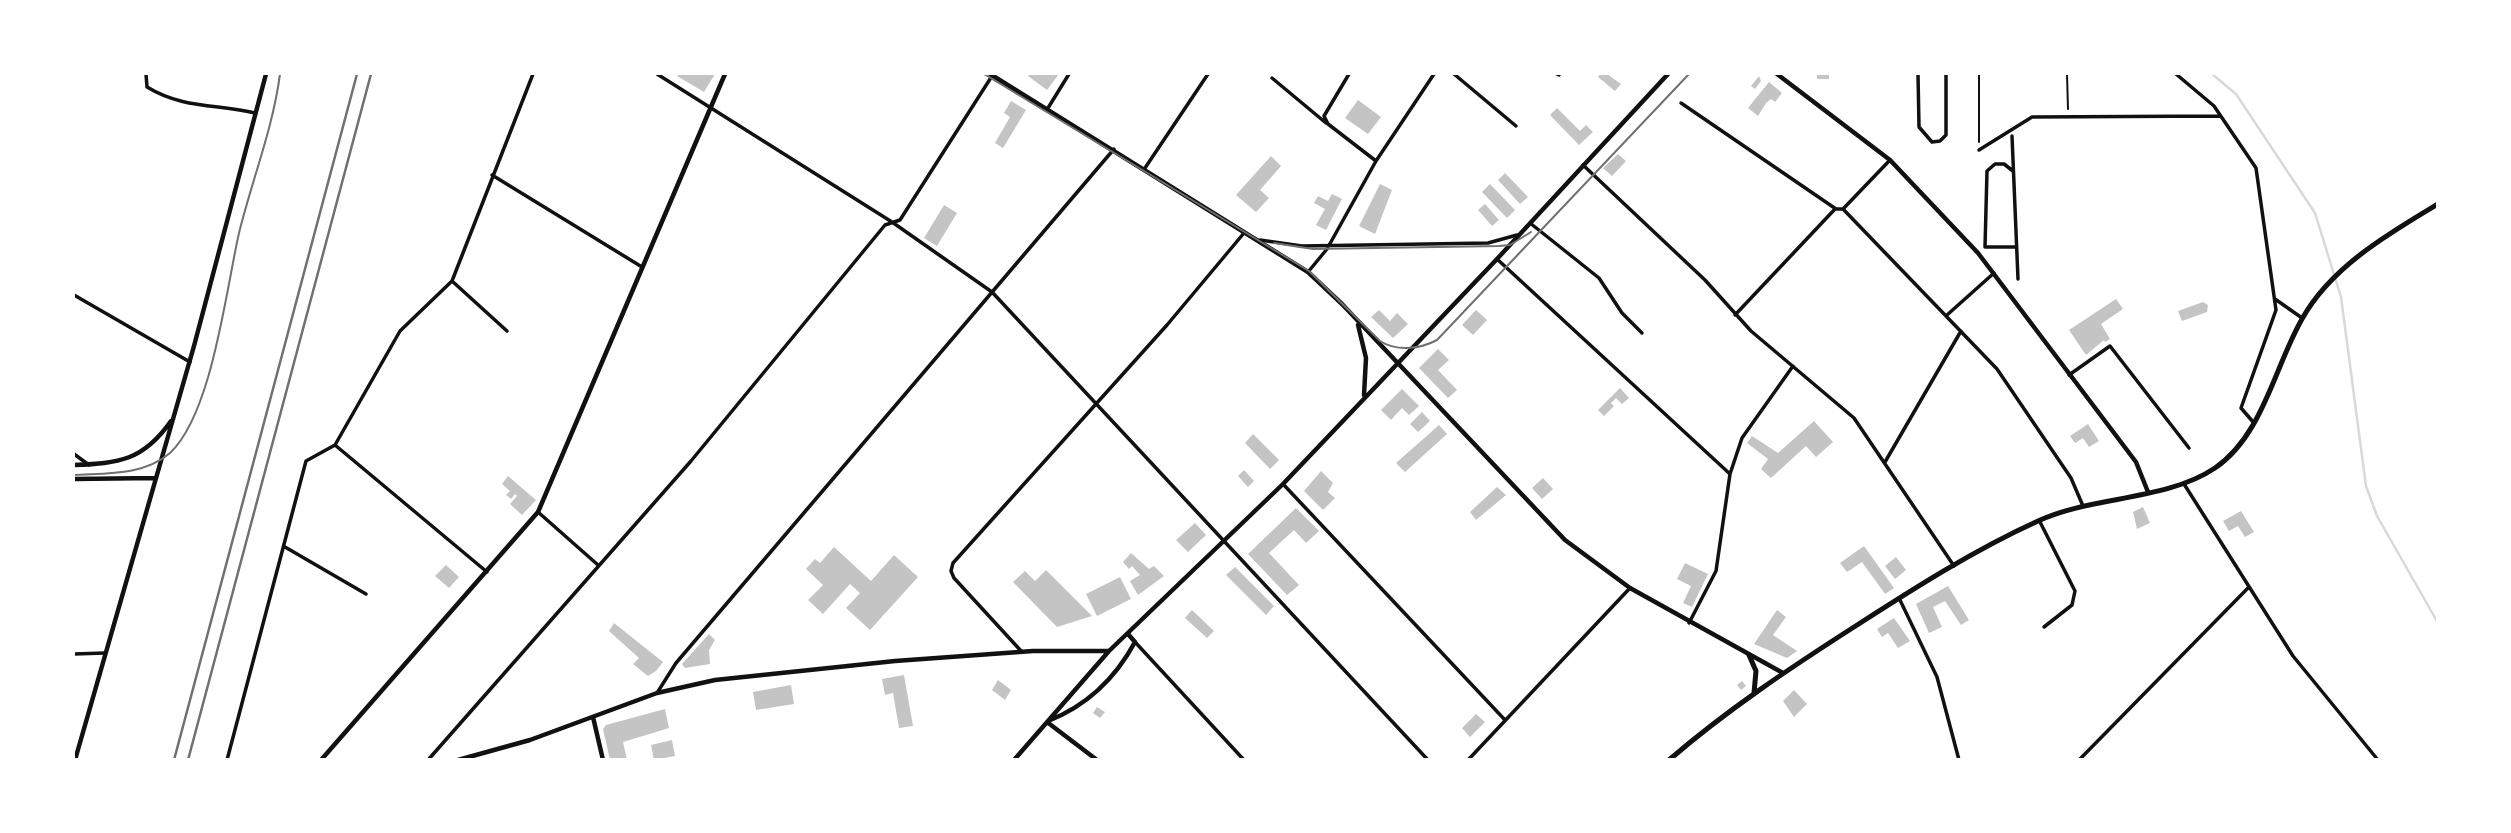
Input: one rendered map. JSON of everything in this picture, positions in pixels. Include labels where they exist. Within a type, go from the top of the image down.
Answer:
[{"type":"main road","points":[[1669,760],[1783,673],[1899,598],[2039,520],[2083,506],[2183,482],[2212,470],[2232,455],[2254,423],[2302,318],[2324,290],[2347,265],[2438,204]]},
{"type":"main road","points":[[1749,655],[1756,671],[1754,693]]},
{"type":"street","points":[[146,74],[147,87],[155,92],[210,108],[237,108],[257,113]]},
{"type":"street","points":[[75,760],[75,751],[190,362],[266,74]]},
{"type":"street","points":[[227,760],[306,461],[335,445],[400,331],[452,281],[533,74]]},
{"type":"street","points":[[657,74],[892,222],[992,292],[1428,760]]},
{"type":"street","points":[[321,760],[538,512],[725,74]]},
{"type":"street","points":[[428,760],[691,461],[886,225],[900,220],[991,74],[1308,272],[1357,320],[1565,540],[1630,589],[1783,673]]},
{"type":"street","points":[[1048,108],[1069,74]]},
{"type":"street","points":[[1145,168],[1208,74]]},
{"type":"street","points":[[1328,124],[1324,116],[1326,108],[1349,74]]},
{"type":"street","points":[[1308,272],[1328,245],[1376,160],[1434,74]]},
{"type":"street","points":[[1454,74],[1516,126]]},
{"type":"street","points":[[1014,760],[1109,651],[1283,484],[1364,397],[1398,365],[1668,74]]},
{"type":"street","points":[[1777,74],[1889,160],[1978,253],[2136,462],[2148,492]]},
{"type":"street","points":[[1918,74],[1919,127],[1932,142],[1940,141],[1948,127],[1946,74]]},
{"type":"street","points":[[2176,74],[2220,116],[2256,168],[2276,310],[2266,345],[2241,408],[2254,423]]},
{"type":"street","points":[[1272,78],[1376,160]]},
{"type":"street","points":[[1681,103],[1836,209],[1843,209],[1947,315],[2009,385],[2071,478],[2083,506]]},
{"type":"street","points":[[1979,150],[2032,117],[2220,116]]},
{"type":"street","points":[[2012,136],[2018,279]]},
{"type":"street","points":[[657,693],[676,663],[1114,149]]},
{"type":"street","points":[[1843,209],[1889,160]]},
{"type":"street","points":[[1985,247],[1987,171],[1995,164],[2004,164],[2013,171]]},
{"type":"street","points":[[1583,165],[1705,280],[1735,315],[1854,418],[1954,566]]},
{"type":"street","points":[[492,175],[642,267]]},
{"type":"street","points":[[1735,315],[1836,209]]},
{"type":"street","points":[[1530,223],[1599,278],[1622,313],[1642,333]]},
{"type":"street","points":[[1023,653],[954,578],[951,571],[953,563],[1167,325],[1245,231]]},
{"type":"street","points":[[1259,240],[1302,246],[1493,243],[1522,232]]},
{"type":"street","points":[[1978,253],[1985,247],[2016,247]]},
{"type":"street","points":[[1497,259],[1730,474]]},
{"type":"street","points":[[1947,315],[1994,273]]},
{"type":"street","points":[[452,281],[507,331]]},
{"type":"street","points":[[74,296],[190,362]]},
{"type":"street","points":[[2275,299],[2302,318]]},
{"type":"street","points":[[1357,320],[1366,358],[1364,397]]},
{"type":"street","points":[[1885,462],[1961,331]]},
{"type":"street","points":[[2069,375],[2110,346],[2189,448]]},
{"type":"street","points":[[1689,623],[1716,572],[1730,474],[1750,423],[1793,366]]},
{"type":"street","points":[[74,465],[114,463],[137,455],[156,440],[173,417]]},
{"type":"street","points":[[335,445],[488,572]]},
{"type":"street","points":[[74,454],[89,465]]},
{"type":"street","points":[[74,479],[155,478]]},
{"type":"street","points":[[2183,482],[2293,656],[2378,760]]},
{"type":"street","points":[[1283,484],[1504,720]]},
{"type":"street","points":[[538,512],[598,565]]},
{"type":"street","points":[[2039,520],[2075,591],[2071,605],[2044,627]]},
{"type":"street","points":[[285,547],[366,594]]},
{"type":"street","points":[[2079,760],[2248,588]]},
{"type":"street","points":[[1468,760],[1630,589]]},
{"type":"street","points":[[1899,598],[1937,677],[1959,760]]},
{"type":"street","points":[[1128,634],[1244,760]]},
{"type":"street","points":[[1047,722],[1072,712],[1088,700],[1114,674],[1135,642]]},
{"type":"street","points":[[458,760],[530,740],[657,693],[715,680],[1023,653],[1109,651]]},
{"type":"street","points":[[74,654],[105,653]]},
{"type":"street","points":[[593,717],[603,760]]},
{"type":"street","points":[[1047,722],[1097,760]]},
{"type":"path","points":[[1979,74],[1979,150]]},
{"type":"path","points":[[2067,74],[2068,117]]},
{"type":"building","points":[[715,74],[704,92],[677,76]]},
{"type":"building","points":[[1059,74],[1047,90],[1028,76]]},
{"type":"building","points":[[1600,74],[1607,74],[1621,84],[1615,91],[1598,77]]},
{"type":"building","points":[[1817,74],[1829,74],[1829,79],[1817,79]]},
{"type":"building","points":[[1759,76],[1761,81],[1755,89],[1751,86]]},
{"type":"building","points":[[1769,82],[1782,93],[1775,102],[1771,99],[1766,103],[1758,116],[1748,108]]},
{"type":"building","points":[[1358,100],[1381,117],[1368,134],[1345,118]]},
{"type":"building","points":[[1011,101],[1026,110],[1003,148],[995,143],[1010,117],[1004,113]]},
{"type":"building","points":[[1557,108],[1580,131],[1586,125],[1593,132],[1579,145],[1550,115]]},
{"type":"building","points":[[1618,154],[1626,161],[1612,176],[1603,168]]},
{"type":"building","points":[[1271,156],[1281,166],[1260,190],[1269,198],[1256,212],[1236,195]]},
{"type":"building","points":[[1505,173],[1528,197],[1520,204],[1498,180]]},
{"type":"building","points":[[1380,184],[1392,190],[1375,234],[1359,226]]},
{"type":"building","points":[[1490,184],[1515,210],[1507,218],[1482,192]]},
{"type":"building","points":[[1332,194],[1342,199],[1326,230],[1316,225],[1325,209],[1314,203],[1318,196],[1328,201]]},
{"type":"building","points":[[1485,204],[1499,220],[1492,226],[1478,210]]},
{"type":"building","points":[[944,205],[957,213],[937,246],[924,238]]},
{"type":"building","points":[[2116,299],[2123,309],[2101,324],[2110,339],[2105,342],[2104,340],[2086,355],[2069,330]]},
{"type":"building","points":[[2203,302],[2208,305],[2207,312],[2182,321],[2178,311]]},
{"type":"building","points":[[1379,310],[1390,321],[1397,313],[1408,324],[1393,338],[1371,317]]},
{"type":"building","points":[[1476,310],[1487,320],[1473,335],[1462,325]]},
{"type":"building","points":[[1438,349],[1449,360],[1438,370],[1457,390],[1448,398],[1419,368]]},
{"type":"building","points":[[1620,388],[1629,398],[1622,404],[1616,398],[1611,403],[1614,406],[1604,416],[1598,410]]},
{"type":"building","points":[[1402,389],[1419,406],[1409,415],[1402,408],[1391,420],[1381,410]]},
{"type":"building","points":[[1422,412],[1430,421],[1418,432],[1410,424]]},
{"type":"building","points":[[1814,421],[1833,442],[1816,457],[1806,446],[1771,478],[1761,469],[1768,459],[1747,443],[1752,436],[1778,453]]},
{"type":"building","points":[[2088,424],[2099,441],[2089,447],[2083,438],[2075,443],[2070,436]]},
{"type":"building","points":[[1439,425],[1447,434],[1405,472],[1396,463]]},
{"type":"building","points":[[1253,434],[1279,460],[1270,469],[1245,443]]},
{"type":"building","points":[[1244,470],[1254,481],[1248,487],[1238,476]]},
{"type":"building","points":[[1321,471],[1333,483],[1328,492],[1335,498],[1323,510],[1304,491]]},
{"type":"building","points":[[508,476],[536,500],[522,515],[510,504],[517,496],[515,494],[511,499],[506,495],[510,491],[502,484]]},
{"type":"building","points":[[1543,478],[1553,489],[1542,499],[1532,488]]},
{"type":"building","points":[[1497,487],[1506,495],[1476,520],[1470,512]]},
{"type":"building","points":[[2143,507],[2150,523],[2137,529],[2133,512]]},
{"type":"building","points":[[1296,508],[1319,531],[1306,543],[1294,530],[1269,553],[1299,585],[1287,595],[1248,554]]},
{"type":"building","points":[[2241,511],[2254,532],[2245,537],[2238,526],[2229,531],[2223,521]]},
{"type":"building","points":[[1195,523],[1206,535],[1188,552],[1176,540]]},
{"type":"building","points":[[1864,546],[1894,588],[1885,594],[1862,562],[1847,572],[1840,563]]},
{"type":"building","points":[[834,547],[871,581],[894,555],[918,577],[870,630],[846,608],[860,593],[850,584],[823,614],[808,600],[823,585],[806,569],[815,559],[820,563]]},
{"type":"building","points":[[1131,553],[1149,569],[1154,566],[1164,576],[1138,595],[1130,581],[1140,575],[1132,566],[1129,569],[1123,562]]},
{"type":"building","points":[[1896,557],[1906,570],[1895,579],[1885,566]]},
{"type":"building","points":[[1685,563],[1708,574],[1692,607],[1683,603],[1691,586],[1677,579]]},
{"type":"building","points":[[446,565],[459,577],[449,588],[435,576]]},
{"type":"building","points":[[1235,567],[1274,606],[1266,615],[1226,575]]},
{"type":"building","points":[[1046,570],[1092,616],[1057,627],[1013,582],[1025,571],[1035,581]]},
{"type":"building","points":[[1120,577],[1131,599],[1097,616],[1086,594]]},
{"type":"building","points":[[1948,586],[1969,620],[1961,625],[1945,601],[1933,607],[1942,627],[1929,633],[1916,604]]},
{"type":"building","points":[[1192,610],[1214,631],[1207,638],[1185,618]]},
{"type":"building","points":[[1777,610],[1786,617],[1773,635],[1797,651],[1787,658],[1754,644]]},
{"type":"building","points":[[1894,618],[1910,641],[1898,648],[1888,633],[1882,637],[1877,629]]},
{"type":"building","points":[[614,623],[663,662],[656,671],[648,676],[633,664],[639,658],[609,631]]},
{"type":"building","points":[[709,634],[715,640],[709,650],[710,664],[685,668],[682,664]]},
{"type":"building","points":[[904,675],[913,726],[899,728],[893,693],[885,695],[882,679]]},
{"type":"building","points":[[998,680],[1011,690],[1005,700],[992,690]]},
{"type":"building","points":[[1742,681],[1746,686],[1741,690],[1737,685]]},
{"type":"building","points":[[791,685],[794,704],[756,710],[753,692]]},
{"type":"building","points":[[1794,690],[1807,704],[1794,717],[1783,701]]},
{"type":"building","points":[[1097,707],[1105,712],[1100,718],[1093,713]]},
{"type":"building","points":[[665,709],[669,728],[623,742],[627,760],[610,760],[603,729],[606,725]]},
{"type":"building","points":[[1476,714],[1485,722],[1470,737],[1462,728]]},
{"type":"building","points":[[672,740],[675,756],[654,760],[651,745]]},
{"type":"waterway","points":[[2212,74],[2236,94],[2315,213],[2341,297],[2366,486],[2377,516],[2438,623]]},
{"type":"tram line","points":[[74,475],[124,472],[148,466],[170,453],[184,435],[197,410],[215,350],[239,233],[267,134],[280,74]]},
{"type":"tram line","points":[[984,74],[1309,271],[1380,341],[1394,347],[1408,348],[1437,340],[1689,74]]},
{"type":"tram line","points":[[1274,243],[1313,249],[1499,246],[1510,245],[1531,232]]},
{"type":"railway","points":[[174,760],[357,74]]},
{"type":"railway","points":[[188,760],[371,74]]}]
